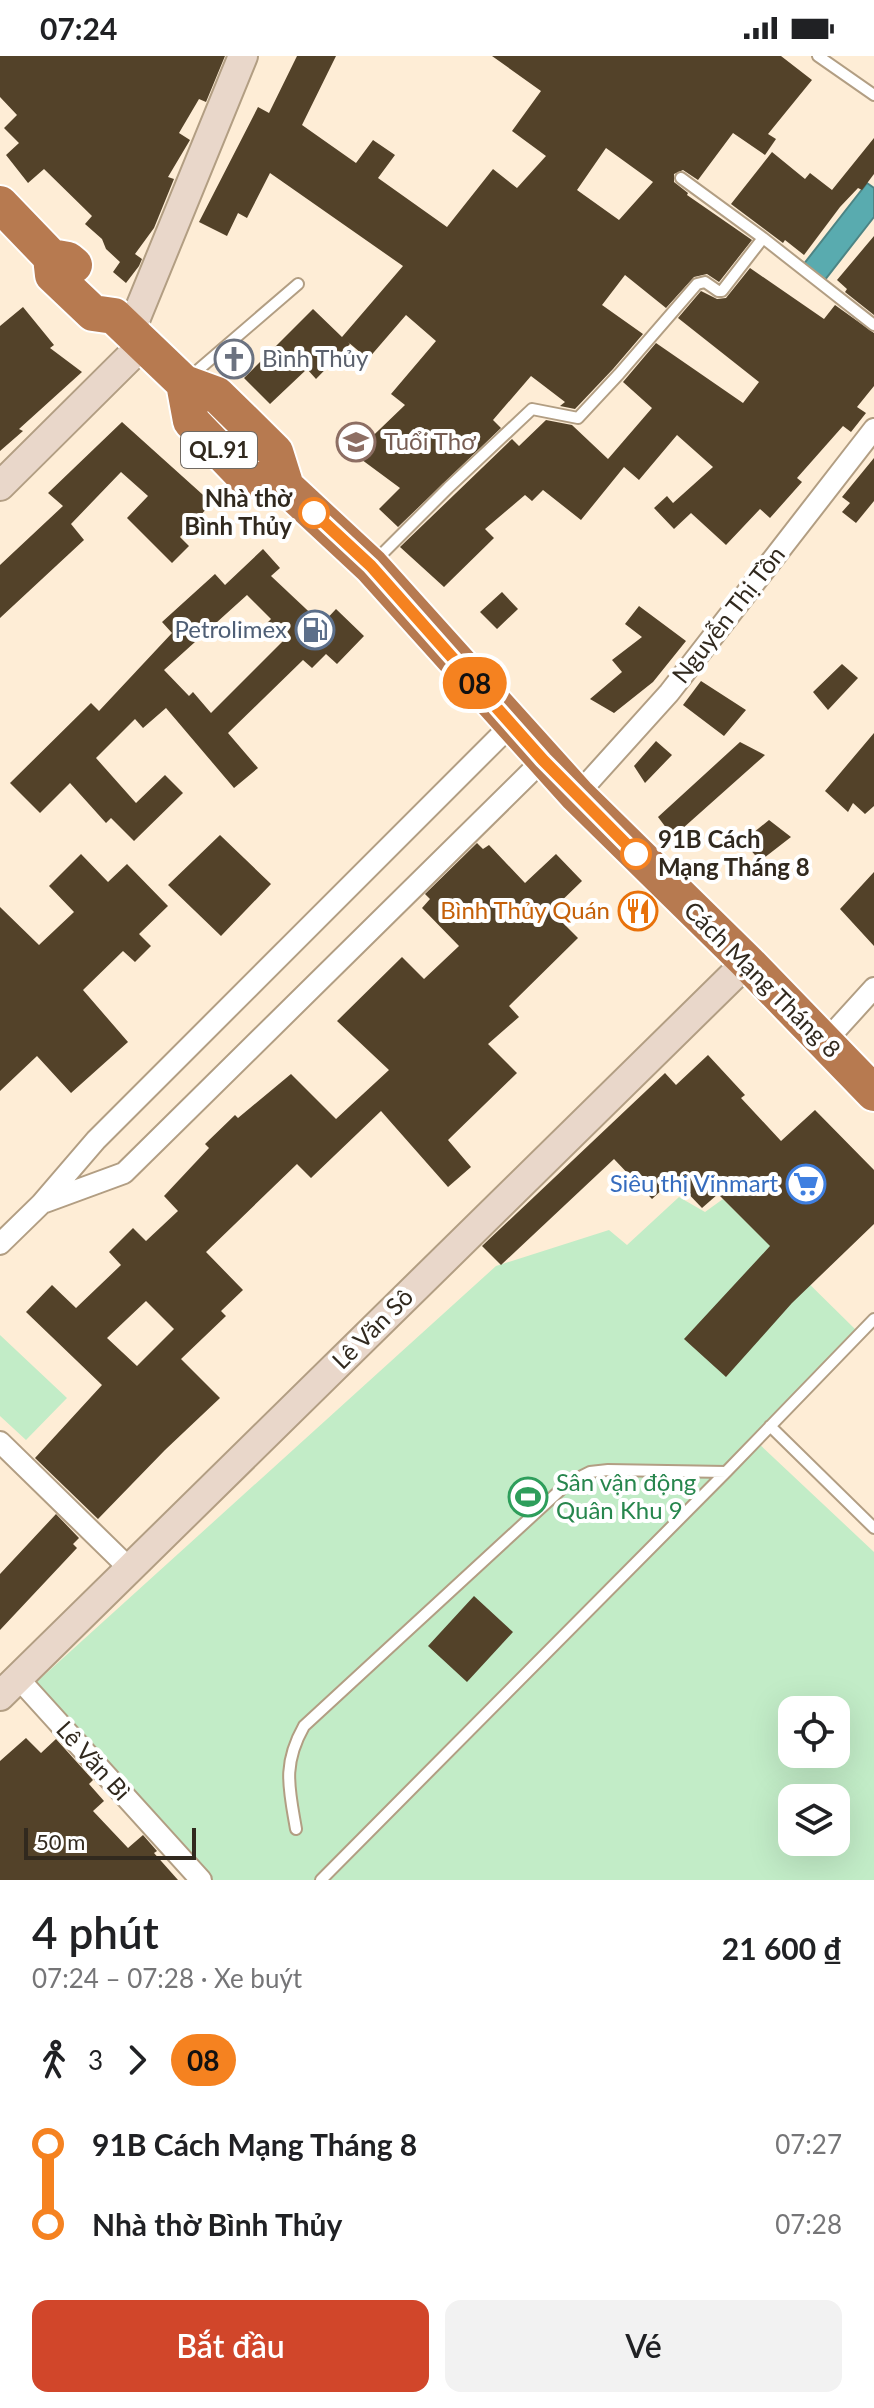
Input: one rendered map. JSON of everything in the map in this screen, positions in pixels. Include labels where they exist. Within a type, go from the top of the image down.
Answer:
[{"type":"highway","points":[[0,204],[51,257],[53,275],[93,313],[130,330],[184,383]]},
{"type":"highway","name":"Cách Mạng Tháng 8","points":[[184,383],[191,421],[245,477],[286,487],[371,566],[543,760],[874,1093]]},
{"type":"street","points":[[0,486],[130,330],[243,56]]},
{"type":"street","name":"Nguyễn Thị Tồn","points":[[577,795],[669,693],[874,429]]},
{"type":"street","points":[[0,1244],[41,1204],[96,1140],[512,724]]},
{"type":"street","points":[[41,1204],[124,1173],[543,760]]},
{"type":"street","name":"Lê Văn Sô","points":[[9,1687],[747,962]]},
{"type":"street","points":[[824,1043],[874,988]]},
{"type":"street","points":[[0,1442],[130,1569]]},
{"type":"street","name":"Lê Văn Bì","points":[[9,1687],[201,1880]]},
{"type":"lane","points":[[818,56],[874,95]]},
{"type":"lane","points":[[681,178],[874,325]]},
{"type":"lane","points":[[371,566],[532,409],[578,418],[697,284],[705,282],[722,291],[763,238]]},
{"type":"lane","points":[[184,383],[298,284]]},
{"type":"lane","points":[[321,1880],[874,1319]]},
{"type":"lane","points":[[770,1426],[874,1528]]},
{"type":"lane","points":[[296,1829],[288,1777],[294,1745],[304,1726],[568,1483],[590,1472],[608,1470],[726,1472]]},
{"type":"green space","name":"Sân vận động Quân Khu 9","points":[[679,1197],[705,1212],[723,1199],[857,1331],[756,1441],[874,1552],[874,1880],[205,1880],[30,1688],[496,1266],[609,1230],[627,1245]]},
{"type":"green space","points":[[0,1335],[67,1398],[26,1440],[0,1416]]},
{"type":"water","points":[[867,183],[874,188],[874,217],[824,281],[803,265]]},
{"type":"building","points":[[0,56],[225,56],[206,102],[199,99],[179,133],[190,140],[168,177],[174,179],[154,228],[135,254],[142,259],[139,266],[126,283],[113,272],[120,262],[85,224],[92,216],[44,169],[28,183],[6,155],[19,143],[4,128],[17,115],[0,97]]},
{"type":"building","points":[[297,56],[336,56],[302,125],[356,163],[373,140],[395,155],[378,178],[447,227],[493,169],[517,188],[546,156],[512,131],[541,91],[492,56],[781,56],[812,80],[768,134],[776,139],[765,155],[733,133],[698,180],[683,170],[674,174],[674,182],[687,195],[752,240],[719,282],[707,274],[694,277],[666,308],[625,275],[602,305],[643,334],[613,369],[575,409],[560,406],[565,402],[531,376],[493,420],[501,428],[398,527],[379,509],[400,488],[354,454],[405,405],[391,394],[436,341],[406,315],[368,359],[348,342],[350,344],[316,379],[307,369],[270,404],[244,378],[313,309],[342,337],[403,266],[270,173],[247,218],[238,213],[227,236],[199,222],[258,107],[269,113]],"holes":[[[606,148],[653,182],[619,220],[577,190]]]},
{"type":"building","points":[[874,138],[874,174],[862,190],[858,188],[840,207],[804,255],[731,204],[772,152],[805,179],[810,173],[832,190]]},
{"type":"building","points":[[874,236],[874,315],[845,292],[847,289],[837,280]]},
{"type":"building","points":[[750,268],[824,319],[835,305],[874,333],[874,386],[857,407],[866,413],[851,432],[843,426],[797,478],[802,482],[770,518],[760,509],[726,545],[691,513],[674,529],[654,508],[667,496],[673,503],[713,467],[677,435],[639,480],[624,467],[581,520],[543,490],[532,501],[525,495],[485,529],[494,538],[444,587],[400,547],[512,439],[519,446],[546,420],[572,425],[608,459],[652,408],[623,382],[656,343],[743,403],[759,382],[678,318],[701,291],[717,299],[726,298]]},
{"type":"building","points":[[23,307],[54,345],[50,348],[82,372],[19,429],[23,431],[0,451],[0,326]]},
{"type":"building","points":[[122,422],[212,503],[180,537],[189,546],[172,563],[127,518],[148,496],[121,472],[71,524],[84,540],[0,618],[0,565],[63,506],[48,493]]},
{"type":"building","points":[[874,458],[874,501],[856,523],[842,512],[850,503],[842,497]]},
{"type":"building","points":[[263,549],[280,568],[271,576],[322,624],[336,609],[364,636],[337,664],[326,654],[312,668],[303,660],[228,733],[258,768],[234,788],[166,708],[143,728],[135,719],[96,758],[136,803],[165,775],[183,793],[134,841],[111,818],[106,823],[70,783],[40,813],[10,783],[91,703],[99,711],[172,633],[162,622],[215,574],[225,585]],"holes":[[[247,595],[271,619],[266,624],[283,641],[211,713],[193,692],[189,696],[164,670]]]},
{"type":"building","points":[[502,592],[518,609],[497,629],[480,612]]},
{"type":"building","points":[[639,606],[686,641],[653,682],[614,713],[590,699],[622,672],[612,660],[642,637],[625,624]]},
{"type":"building","points":[[842,664],[858,678],[828,710],[813,692]]},
{"type":"building","points":[[701,681],[746,710],[724,736],[683,705]]},
{"type":"building","points":[[874,733],[874,806],[865,814],[853,803],[848,812],[825,791]]},
{"type":"building","points":[[656,741],[672,755],[645,783],[634,766]]},
{"type":"building","points":[[740,742],[765,755],[673,837],[658,817]]},
{"type":"building","points":[[769,820],[791,837],[760,861],[743,841]]},
{"type":"building","points":[[220,835],[271,884],[221,936],[168,885]]},
{"type":"building","points":[[477,843],[483,849],[489,845],[525,883],[556,854],[582,881],[551,911],[578,938],[509,1006],[519,1017],[488,1044],[517,1073],[448,1140],[471,1167],[448,1187],[381,1111],[311,1178],[297,1164],[206,1252],[243,1290],[221,1311],[226,1316],[181,1359],[220,1398],[98,1519],[35,1458],[102,1385],[26,1312],[52,1285],[76,1308],[121,1265],[109,1252],[133,1228],[146,1241],[178,1211],[164,1196],[209,1148],[205,1144],[235,1115],[238,1118],[291,1074],[336,1119],[389,1070],[337,1021],[402,957],[424,979],[459,946],[422,908],[430,899],[425,894]],"holes":[[[146,1301],[174,1329],[137,1366],[107,1338]]]},
{"type":"building","points":[[81,854],[108,882],[127,864],[168,906],[139,934],[151,946],[135,962],[123,951],[83,990],[128,1042],[71,1093],[37,1056],[0,1091],[0,907],[39,945],[74,912],[49,886]]},
{"type":"building","points":[[874,872],[874,946],[840,909]]},
{"type":"building","points":[[708,1055],[745,1095],[741,1098],[781,1141],[815,1110],[874,1170],[874,1224],[792,1303],[726,1377],[684,1339],[770,1246],[718,1194],[702,1208],[681,1186],[671,1195],[664,1188],[652,1199],[614,1159],[501,1265],[482,1246],[665,1073],[676,1085]]},
{"type":"building","points":[[56,1514],[79,1538],[73,1544],[77,1548],[0,1630],[0,1574]]},
{"type":"building","points":[[474,1596],[513,1632],[467,1682],[428,1646]]},
{"type":"building","points":[[26,1738],[41,1753],[56,1739],[93,1780],[89,1784],[104,1801],[93,1811],[128,1848],[143,1835],[178,1880],[0,1880],[0,1761]]},
{"type":"bus line","name":"08","points":[[314,513],[371,566],[543,760],[636,854]]},
{"type":"place","name":"Bình Thủy","points":[[234,359]]},
{"type":"place","name":"Tuổi Thơ","points":[[356,442]]},
{"type":"place","name":"Nhà thờ Bình Thủy","points":[[314,513]]},
{"type":"place","name":"Petrolimex","points":[[315,630]]},
{"type":"place","name":"91B Cách Mạng Tháng 8","points":[[636,854]]},
{"type":"place","name":"Bình Thủy Quán","points":[[638,911]]},
{"type":"place","name":"Siêu thị Vinmart","points":[[806,1184]]},
{"type":"place","name":"Sân vận động Quân Khu 9","points":[[528,1497]]}]
